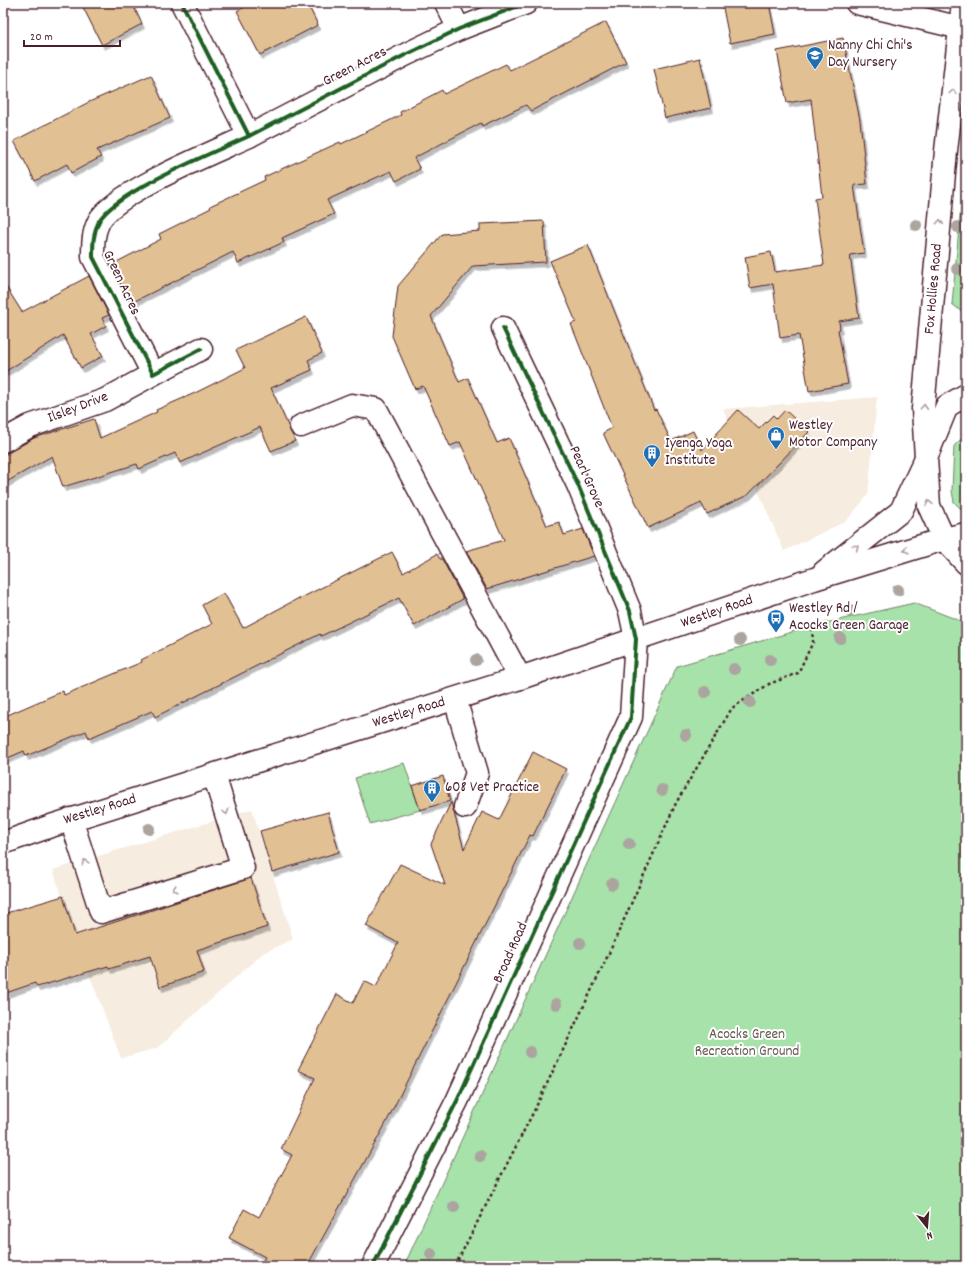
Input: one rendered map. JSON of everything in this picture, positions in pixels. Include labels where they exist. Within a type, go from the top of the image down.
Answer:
[{"type":"street","points":[[182,3],[249,136]]},
{"type":"street","points":[[446,3],[459,29]]},
{"type":"street","name":"Green Acres","points":[[153,374],[93,257],[93,237],[100,220],[114,206],[140,187],[249,136],[407,54],[459,29],[526,3]]},
{"type":"street","points":[[857,3],[961,28]]},
{"type":"street","name":"Fox Hollies Road","points":[[963,3],[946,151],[923,409],[929,506],[944,539],[966,563]]},
{"type":"street","name":"Pearl Grove","points":[[502,328],[578,485],[630,611],[636,640]]},
{"type":"street","points":[[153,374],[201,349]]},
{"type":"street","name":"Ilsley Drive","points":[[3,441],[30,426],[105,400],[153,374]]},
{"type":"street","name":"Westley Road","points":[[814,580],[901,511],[925,460],[947,406],[966,395]]},
{"type":"street","points":[[301,426],[352,404],[376,409],[520,678]]},
{"type":"street","name":"Westley Road","points":[[3,843],[72,819],[520,678],[814,580],[944,539],[966,534]]},
{"type":"street","name":"Broad Road","points":[[373,1266],[457,1101],[632,716],[636,640]]},
{"type":"street","points":[[455,699],[477,773],[465,807]]},
{"type":"street","points":[[72,819],[101,912],[228,873],[243,868],[214,775]]},
{"type":"path","points":[[455,1266],[535,1109],[610,951],[676,803],[732,708],[769,684],[798,673],[813,642],[812,626]]},
{"type":"shaded area","points":[[877,397],[868,495],[846,521],[784,551],[723,409]]},
{"type":"shaded area","points":[[252,809],[293,939],[263,953],[157,1048],[121,1058],[79,947],[53,870]]},
{"type":"green space","points":[[966,153],[966,314],[965,314],[952,304]]},
{"type":"green space","points":[[966,437],[966,514],[954,502],[952,491],[954,446]]},
{"type":"green space","name":"Acocks Green Recreation Ground","points":[[914,603],[966,623],[966,1266],[404,1266],[677,666],[812,626]]},
{"type":"green space","points":[[404,763],[420,810],[370,824],[355,778]]},
{"type":"building","points":[[81,3],[132,3],[142,24],[102,45]]},
{"type":"building","points":[[253,3],[307,3],[318,25],[260,55],[237,11]]},
{"type":"building","points":[[722,3],[769,3],[775,34],[730,43]]},
{"type":"building","points":[[606,22],[626,62],[531,111],[526,105],[482,126],[481,123],[414,158],[420,169],[396,181],[391,171],[327,200],[334,214],[282,238],[284,242],[238,263],[233,252],[131,303],[111,265],[161,239],[159,234],[211,208],[210,206],[265,180],[264,177],[340,142],[341,144],[401,115],[400,112],[442,90],[444,94],[506,64],[510,70]]},
{"type":"building","points":[[843,38],[860,120],[867,184],[854,185],[864,253],[850,255],[859,318],[839,321],[840,329],[838,330],[848,384],[809,391],[799,335],[780,338],[773,284],[750,288],[745,257],[771,252],[775,272],[824,265],[815,198],[822,197],[811,99],[787,103],[777,51]]},
{"type":"building","points":[[700,58],[711,108],[665,118],[654,69]]},
{"type":"building","points":[[151,75],[170,118],[97,150],[101,157],[71,173],[67,164],[35,181],[14,141],[89,102]]},
{"type":"building","points":[[544,221],[546,262],[473,266],[431,316],[459,382],[468,378],[497,443],[509,438],[547,526],[559,522],[564,535],[583,529],[594,556],[487,589],[466,551],[504,540],[460,442],[450,446],[423,386],[415,389],[392,336],[398,286],[442,234],[480,231],[480,224]]},
{"type":"building","points":[[588,245],[654,410],[656,409],[671,441],[693,431],[702,450],[738,410],[759,429],[773,415],[777,419],[785,410],[809,432],[748,495],[707,514],[701,503],[648,528],[603,433],[612,428],[571,324],[576,322],[550,261]]},
{"type":"building","points":[[89,276],[109,315],[102,318],[106,326],[91,334],[103,356],[81,368],[63,335],[3,373],[3,282],[22,312]]},
{"type":"building","points":[[306,317],[322,353],[308,360],[312,370],[271,388],[295,441],[271,451],[260,427],[180,463],[175,453],[139,469],[137,464],[63,487],[52,456],[3,484],[3,456],[34,438],[94,419],[100,438],[157,412],[156,410],[195,393],[245,368],[236,350]]},
{"type":"building","points":[[392,552],[403,573],[437,554],[440,559],[442,559],[463,599],[414,626],[399,598],[321,636],[320,634],[155,717],[152,711],[89,738],[86,731],[26,756],[24,751],[3,760],[3,717],[63,691],[64,695],[142,662],[141,660],[212,624],[202,605],[224,593],[243,628],[299,598]]},
{"type":"building","points":[[533,752],[566,769],[533,836],[530,835],[385,1125],[307,1266],[260,1266],[265,1257],[229,1238],[244,1209],[259,1217],[292,1155],[281,1149],[315,1078],[298,1070],[337,994],[353,1003],[364,981],[376,987],[398,943],[366,926],[400,864],[445,885],[431,844],[451,802],[464,849],[482,812],[499,820]]},
{"type":"building","name":"608 Vet Practice","points":[[443,776],[450,801],[420,810],[412,786]]},
{"type":"building","points":[[328,812],[339,852],[272,872],[260,831]]},
{"type":"building","points":[[251,878],[267,927],[197,950],[204,972],[160,987],[150,956],[109,969],[108,966],[37,987],[35,983],[3,994],[3,914],[63,896],[75,935]]},
{"type":"cycle path","points":[[182,3],[249,136],[168,173],[125,197],[109,209],[99,221],[94,234],[93,257],[153,374],[201,349]]},
{"type":"cycle path","points":[[249,136],[407,54],[459,29],[526,3]]},
{"type":"cycle path","points":[[373,1266],[457,1101],[631,717],[636,639],[630,611],[578,485],[503,328]]},
{"type":"place","name":"Nanny Chi Chi's Day Nursery","points":[[815,70]]},
{"type":"place","name":"Westley Motor Company","points":[[776,450]]},
{"type":"place","name":"Iyenga Yoga Institute","points":[[652,468]]},
{"type":"place","name":"Westley Rd / Acocks Green Garage","points":[[776,633]]},
{"type":"place","name":"608 Vet Practice","points":[[432,803]]}]
